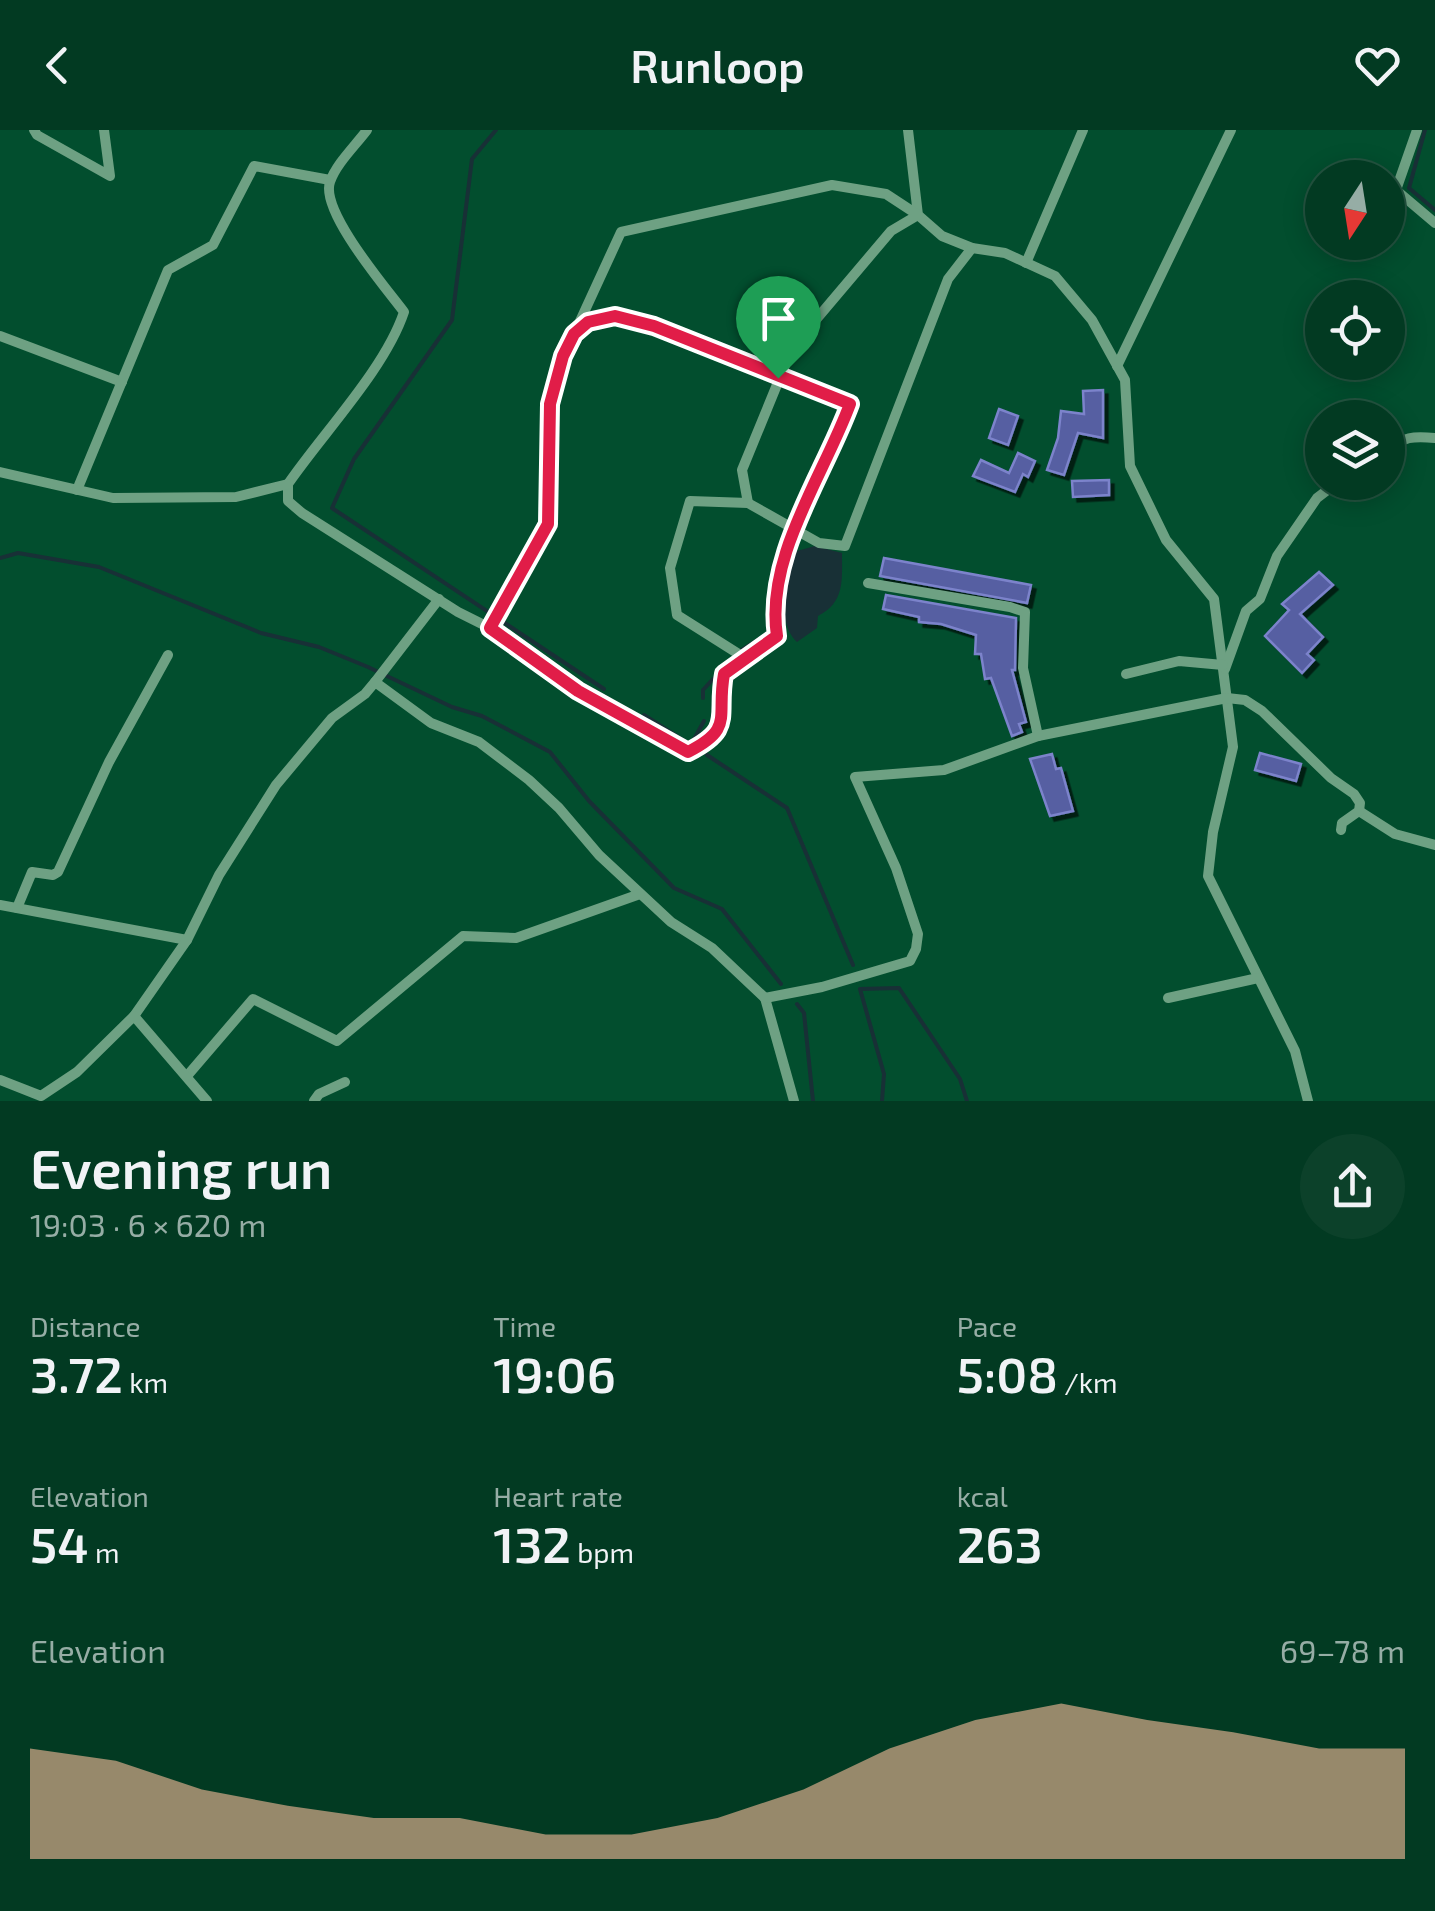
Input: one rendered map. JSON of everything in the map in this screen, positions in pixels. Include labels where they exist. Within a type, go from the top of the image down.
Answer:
[{"type":"street","points":[[34,130],[110,176],[104,130]]},
{"type":"street","points":[[366,130],[330,180],[328,194],[346,231],[404,312],[399,328],[366,379],[288,484],[288,501],[439,599],[495,621],[578,691],[688,752],[713,739],[722,719],[720,696],[724,674],[777,636],[773,608],[795,532],[850,404],[654,326],[615,316],[588,322],[574,334]]},
{"type":"street","points":[[908,130],[918,214]]},
{"type":"street","points":[[1026,263],[1083,130]]},
{"type":"street","points":[[1117,366],[1231,130]]},
{"type":"street","points":[[1417,130],[1396,190],[1435,223]]},
{"type":"street","points":[[78,490],[168,270],[212,245],[254,166],[330,180]]},
{"type":"street","points":[[495,621],[548,524],[550,404],[563,356],[622,232],[832,184],[886,194],[918,214],[942,236],[972,248],[1004,253],[1055,276],[1092,320],[1125,380],[1130,466],[1166,540],[1214,599],[1233,747],[1213,832],[1208,876],[1295,1051],[1308,1101]]},
{"type":"street","points":[[748,504],[742,470],[792,348],[891,231],[918,214]]},
{"type":"street","points":[[744,658],[677,615],[670,568],[690,501],[748,504],[820,543],[845,546],[948,279],[972,248]]},
{"type":"street","points":[[0,336],[122,382]]},
{"type":"street","points":[[1405,440],[1414,436],[1435,438]]},
{"type":"street","points":[[0,472],[113,498],[236,497],[288,484]]},
{"type":"street","points":[[1223,668],[1246,611],[1260,599],[1278,556],[1316,500]]},
{"type":"street","points":[[868,583],[1025,612],[1023,668],[1038,736]]},
{"type":"street","points":[[0,1080],[42,1099],[77,1072],[134,1016],[186,940],[219,875],[276,786],[332,718],[365,694],[439,599]]},
{"type":"street","points":[[17,908],[32,872],[58,872],[110,762],[168,654]]},
{"type":"street","points":[[1126,674],[1178,661],[1223,668]]},
{"type":"street","points":[[376,681],[431,723],[478,742],[520,773],[640,894],[671,922],[712,948],[765,998],[794,1101]]},
{"type":"street","points":[[765,998],[822,987],[910,960],[916,949],[918,934],[896,868],[855,777],[944,770],[1038,736],[1227,698],[1245,700],[1262,711],[1330,778],[1354,794],[1360,803],[1359,811],[1342,823],[1342,830]]},
{"type":"street","points":[[1359,811],[1396,834],[1435,845]]},
{"type":"street","points":[[188,1076],[253,999],[337,1041],[463,936],[516,938],[640,894]]},
{"type":"street","points":[[0,905],[186,940]]},
{"type":"street","points":[[1168,998],[1258,978]]},
{"type":"street","points":[[134,1016],[207,1101]]},
{"type":"street","points":[[314,1101],[319,1094],[345,1082]]},
{"type":"water","points":[[815,546],[842,553],[840,590],[833,604],[818,616],[817,628],[797,642],[785,620],[783,580],[797,551]]},
{"type":"building","points":[[1103,390],[1103,438],[1078,433],[1064,475],[1047,470],[1058,438],[1061,411],[1084,414],[1083,391]]},
{"type":"building","points":[[999,409],[1018,416],[1008,445],[989,438]]},
{"type":"building","points":[[1018,453],[1035,461],[1028,477],[1023,474],[1015,492],[973,476],[981,460],[1009,473]]},
{"type":"building","points":[[1109,480],[1109,495],[1073,497],[1072,481]]},
{"type":"building","points":[[884,558],[1031,585],[1027,603],[880,576]]},
{"type":"building","points":[[1319,572],[1333,585],[1300,614],[1323,637],[1307,654],[1314,660],[1302,673],[1265,636],[1289,610],[1282,604]]},
{"type":"building","points":[[886,595],[1016,618],[1012,670],[1026,722],[1019,724],[1022,732],[1012,736],[991,678],[985,679],[981,654],[975,654],[976,635],[883,609]]},
{"type":"building","points":[[1260,753],[1301,764],[1296,781],[1255,770]]},
{"type":"building","points":[[1052,754],[1056,769],[1061,768],[1073,811],[1050,816],[1030,759]]},
{"type":"waterway","points":[[496,130],[472,159],[452,320],[354,459],[332,508],[604,689]]},
{"type":"waterway","points":[[1425,130],[1409,188],[1435,210]]},
{"type":"waterway","points":[[0,558],[18,553],[99,567],[261,633],[319,647],[368,667],[452,707],[482,716],[550,752],[589,801],[674,888],[722,909],[781,984]]},
{"type":"waterway","points":[[738,652],[773,631]]},
{"type":"waterway","points":[[703,698],[703,690],[713,679]]},
{"type":"waterway","points":[[644,715],[686,742]]},
{"type":"waterway","points":[[693,741],[704,721]]},
{"type":"waterway","points":[[707,755],[787,808],[853,965]]},
{"type":"waterway","points":[[882,1101],[884,1074],[860,989],[899,988],[960,1079],[967,1101]]},
{"type":"waterway","points":[[797,1004],[804,1013],[813,1101]]},
{"type":"route","points":[[615,316],[654,326],[778,378],[850,404],[788,548],[773,608],[777,636],[724,674],[720,696],[722,719],[713,739],[688,752],[578,691],[490,628],[548,524],[550,404],[563,356],[574,334],[588,322],[615,316]]}]
